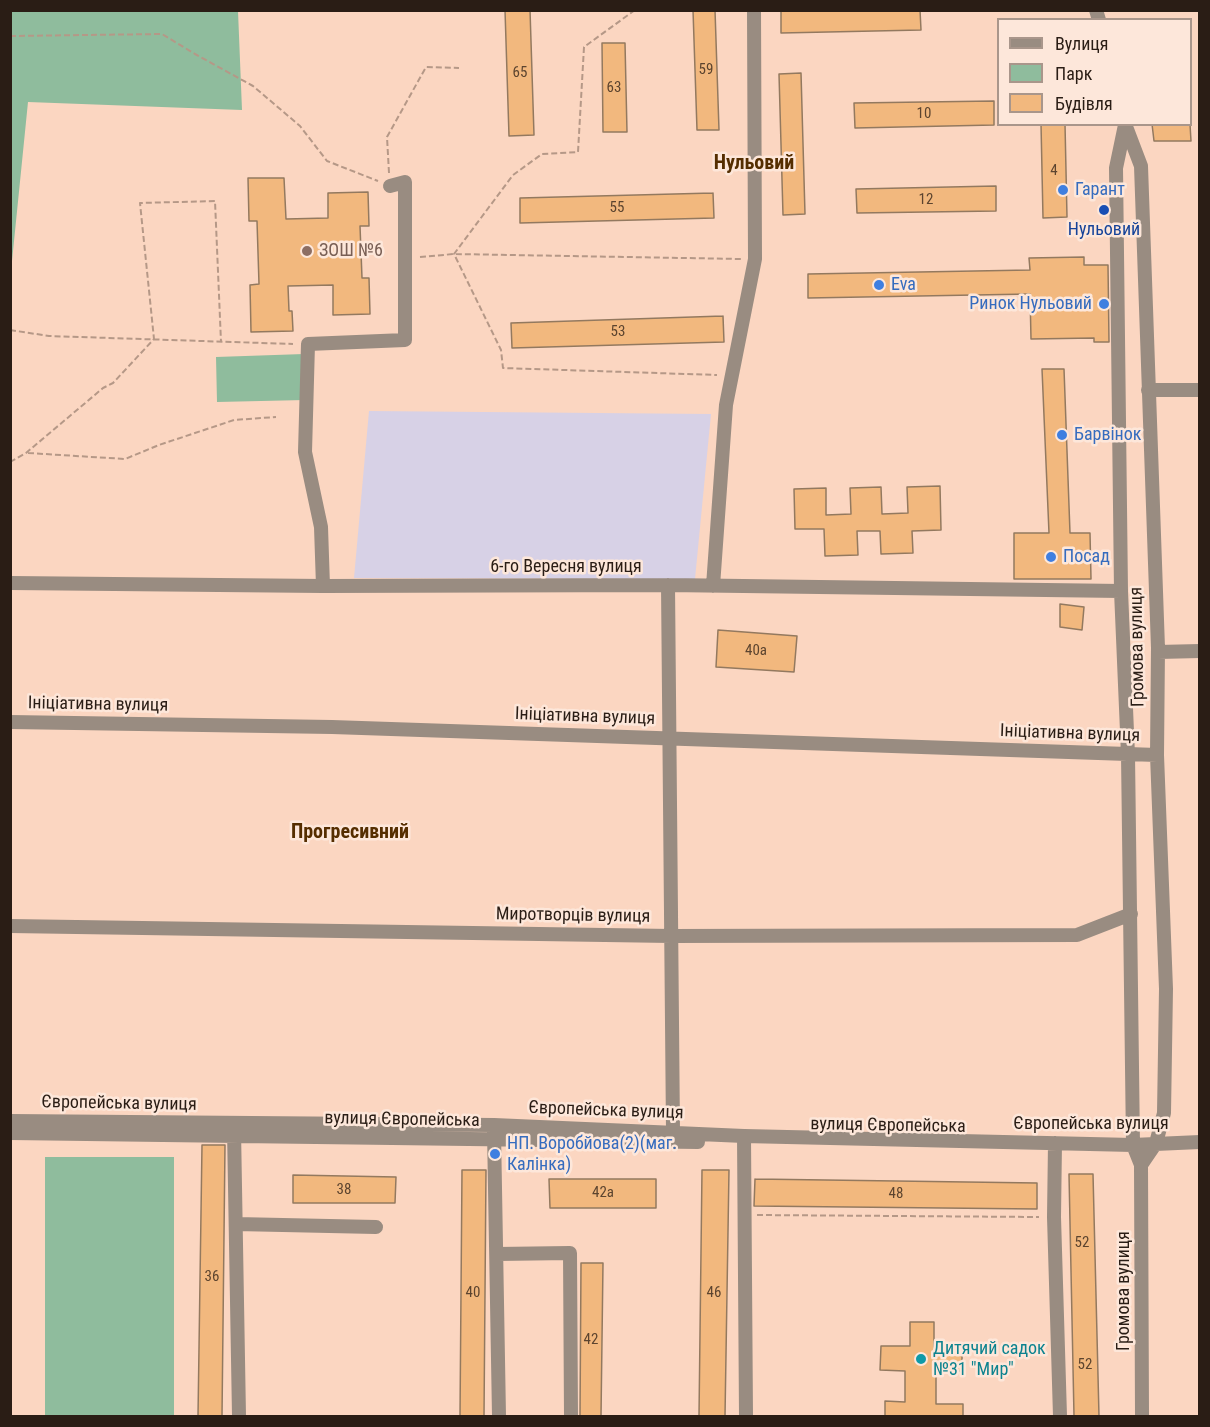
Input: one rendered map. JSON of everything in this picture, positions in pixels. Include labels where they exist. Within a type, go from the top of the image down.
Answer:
[{"type":"street","points":[[713,586],[726,405],[755,259],[754,10]]},
{"type":"street","name":"Громова вулиця","points":[[1125,126],[1116,168],[1121,591],[1128,755],[1133,1145],[1141,1165],[1142,1416]]},
{"type":"street","name":"Громова вулиця","points":[[1126,126],[1141,166],[1158,652],[1157,755],[1166,989],[1164,1113],[1156,1143],[1141,1165]]},
{"type":"street","points":[[323,586],[321,527],[305,452],[308,344],[405,340],[405,182],[390,186]]},
{"type":"street","points":[[1148,390],[1200,390]]},
{"type":"street","name":"6-го Вересня вулиця","points":[[10,582],[323,586],[668,585],[1121,591]]},
{"type":"street","points":[[668,585],[673,1132]]},
{"type":"street","points":[[1158,652],[1200,651]]},
{"type":"street","name":"Ініціативна вулиця","points":[[10,722],[332,727],[1157,755]]},
{"type":"street","name":"Миротворців вулиця","points":[[10,926],[671,936],[1077,935],[1131,914]]},
{"type":"street","name":"Європейська вулиця","points":[[10,1121],[494,1125],[744,1136],[1133,1145],[1200,1142]]},
{"type":"street","points":[[234,1124],[239,1416]]},
{"type":"street","points":[[494,1125],[499,1416]]},
{"type":"street","name":"вулиця Європейська","points":[[10,1133],[1116,1148]]},
{"type":"street","points":[[744,1136],[746,1416]]},
{"type":"street","points":[[1055,1143],[1054,1217],[1060,1416]]},
{"type":"street","points":[[236,1224],[376,1227]]},
{"type":"street","points":[[497,1254],[570,1253],[571,1416]]},
{"type":"path","points":[[454,254],[513,175],[542,154],[578,152],[584,47],[635,10]]},
{"type":"path","points":[[10,36],[162,34],[253,86],[300,126],[327,161],[390,186],[387,136],[426,67],[459,68]]},
{"type":"path","points":[[10,462],[26,453],[103,388],[113,383],[154,339],[140,203],[214,201],[221,342]]},
{"type":"path","points":[[454,254],[501,350],[503,368],[732,376]]},
{"type":"path","points":[[405,258],[454,254],[755,259]]},
{"type":"path","points":[[10,330],[49,336],[308,344]]},
{"type":"path","points":[[26,453],[124,459],[234,420],[276,417]]},
{"type":"path","points":[[745,1215],[1054,1217]]},
{"type":"shaded area","points":[[369,411],[711,414],[695,579],[354,578]]},
{"type":"green space","points":[[11,10],[238,11],[242,110],[28,102],[11,261]]},
{"type":"green space","points":[[304,354],[305,400],[217,402],[216,357]]},
{"type":"green space","points":[[45,1157],[174,1157],[174,1416],[45,1416]]},
{"type":"building","points":[[505,10],[530,10],[534,135],[509,136]]},
{"type":"building","points":[[693,10],[715,10],[719,130],[697,130]]},
{"type":"building","points":[[781,10],[920,10],[921,30],[781,33]]},
{"type":"building","points":[[602,43],[625,43],[627,132],[603,132]]},
{"type":"building","points":[[801,73],[805,214],[783,215],[779,74]]},
{"type":"building","points":[[994,101],[994,125],[855,128],[854,103]]},
{"type":"building","points":[[1041,126],[1065,126],[1067,217],[1043,218]]},
{"type":"building","points":[[1152,126],[1190,126],[1191,141],[1154,141]]},
{"type":"building","points":[[248,178],[284,178],[286,219],[328,218],[328,193],[368,192],[369,226],[360,226],[362,278],[369,278],[370,314],[333,315],[333,285],[288,286],[293,331],[251,332],[250,285],[259,284],[257,221],[249,221]]},
{"type":"building","points":[[996,186],[996,211],[857,213],[856,189]]},
{"type":"building","points":[[713,193],[714,218],[520,223],[520,198]]},
{"type":"building","points":[[1084,257],[1084,265],[1108,265],[1109,342],[1094,342],[1094,338],[1031,339],[1030,294],[808,298],[808,274],[1030,270],[1029,258]]},
{"type":"building","points":[[723,316],[724,342],[512,348],[511,323]]},
{"type":"building","points":[[1042,369],[1064,369],[1070,533],[1090,533],[1091,579],[1014,579],[1014,533],[1049,533]]},
{"type":"building","points":[[940,486],[941,530],[912,531],[913,553],[881,554],[880,531],[857,531],[858,555],[825,556],[824,529],[795,529],[794,489],[826,488],[826,515],[851,514],[850,488],[881,487],[882,514],[908,513],[907,487]]},
{"type":"building","points":[[1060,604],[1084,607],[1082,630],[1060,627]]},
{"type":"building","points":[[718,630],[797,636],[794,672],[716,667]]},
{"type":"building","points":[[202,1145],[225,1145],[222,1416],[198,1416]]},
{"type":"building","points":[[462,1170],[486,1170],[484,1416],[460,1416]]},
{"type":"building","points":[[702,1170],[729,1170],[725,1416],[699,1416]]},
{"type":"building","points":[[1069,1174],[1093,1174],[1099,1416],[1074,1416]]},
{"type":"building","points":[[293,1175],[396,1177],[395,1203],[293,1203]]},
{"type":"building","points":[[549,1179],[656,1179],[656,1208],[550,1208]]},
{"type":"building","points":[[755,1179],[1037,1183],[1037,1209],[754,1206]]},
{"type":"building","points":[[581,1263],[603,1263],[601,1416],[580,1416]]},
{"type":"building","name":"Дитячий садок №31 \"Мир\"","points":[[910,1322],[934,1322],[934,1347],[962,1347],[962,1371],[936,1371],[936,1404],[963,1404],[963,1416],[885,1416],[885,1401],[905,1402],[905,1371],[880,1370],[881,1346],[910,1346]]},
{"type":"place","name":"Гарант","points":[[1063,190]]},
{"type":"place","name":"Нульовий","points":[[1104,210]]},
{"type":"place","name":"ЗОШ №6","points":[[307,251]]},
{"type":"place","name":"Eva","points":[[879,285]]},
{"type":"place","name":"Ринок Нульовий","points":[[1104,304]]},
{"type":"place","name":"Барвінок","points":[[1062,435]]},
{"type":"place","name":"Посад","points":[[1051,557]]},
{"type":"place","name":"НП. Воробйова(2)(маг. Калінка)","points":[[495,1154]]},
{"type":"place","name":"Дитячий садок №31 \"Мир\"","points":[[921,1359]]},
{"type":"district","name":"Нульовий","points":[[754,164]]},
{"type":"district","name":"Прогресивний","points":[[350,833]]}]
